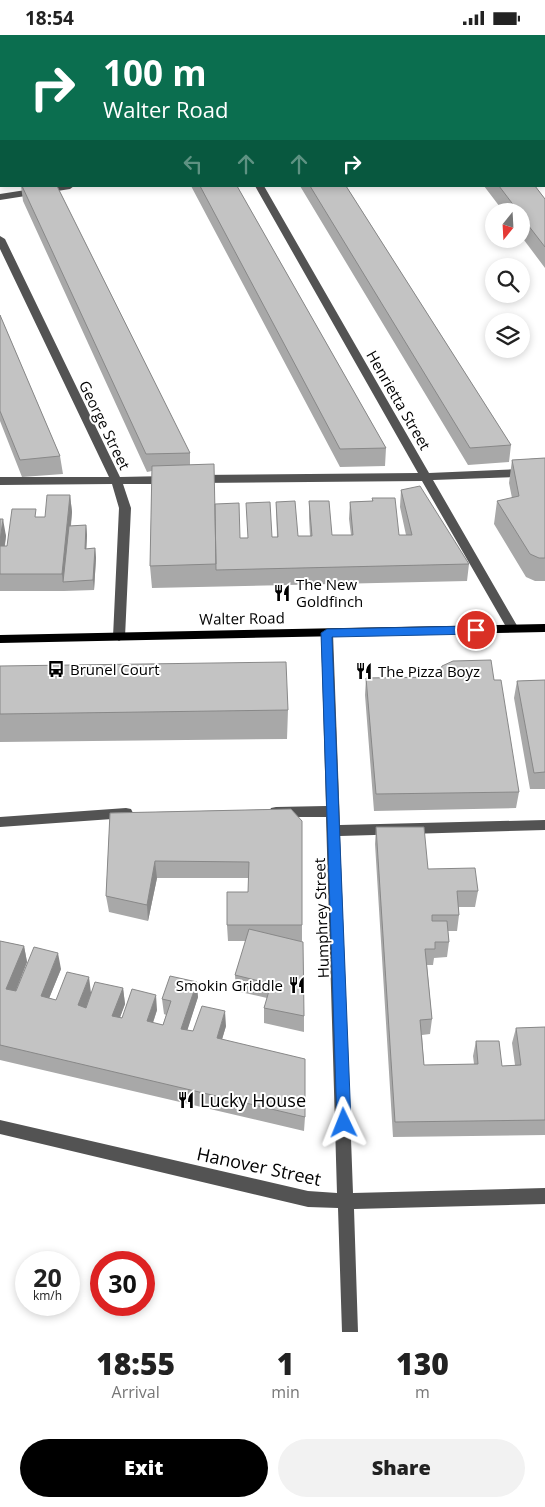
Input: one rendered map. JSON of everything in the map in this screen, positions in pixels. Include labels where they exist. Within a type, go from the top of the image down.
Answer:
[{"type":"main road","name":"Walter Road","points":[[0,639],[545,628]]},
{"type":"street","points":[[0,197],[64,187]]},
{"type":"street","name":"Henrietta Street","points":[[259,187],[513,629]]},
{"type":"street","name":"George Street","points":[[0,239],[116,480],[125,507],[119,637]]},
{"type":"street","points":[[0,481],[426,477],[545,472]]},
{"type":"street","name":"Humphrey Street","points":[[327,633],[350,1332]]},
{"type":"street","points":[[266,812],[334,811]]},
{"type":"street","points":[[0,821],[139,813]]},
{"type":"street","points":[[334,831],[545,825]]},
{"type":"street","name":"Hanover Street","points":[[0,1127],[308,1199],[346,1201],[545,1196]]},
{"type":"building","points":[[22,187],[57,187],[190,453],[146,454]]},
{"type":"building","points":[[201,187],[238,187],[386,448],[340,449]]},
{"type":"building","points":[[311,187],[347,187],[511,445],[470,448]]},
{"type":"building","points":[[500,187],[536,187],[545,199],[545,247],[530,228],[530,203],[512,203]]},
{"type":"building","points":[[0,315],[60,456],[20,460],[0,411]]},
{"type":"building","points":[[545,458],[545,558],[539,558],[530,554],[497,501],[519,496],[512,460]]},
{"type":"building","points":[[214,464],[216,564],[150,566],[152,466]]},
{"type":"building","points":[[420,486],[469,564],[216,570],[215,504],[239,503],[240,538],[248,538],[246,503],[270,502],[272,537],[278,537],[276,502],[295,501],[298,536],[312,536],[309,501],[329,501],[332,535],[353,535],[350,502],[373,501],[372,498],[395,498],[399,535],[412,535],[401,490]]},
{"type":"building","points":[[47,495],[70,495],[62,574],[0,574],[0,546],[7,546],[12,509],[36,509],[35,517],[45,517]]},
{"type":"building","points":[[0,519],[3,519],[0,541]]},
{"type":"building","points":[[86,525],[85,549],[95,548],[93,580],[63,582],[69,526]]},
{"type":"building","points":[[491,660],[494,680],[501,680],[519,792],[376,794],[366,678],[440,677],[442,666],[453,661]]},
{"type":"building","points":[[286,662],[288,710],[0,714],[0,666]]},
{"type":"building","points":[[545,680],[545,772],[534,773],[517,681]]},
{"type":"building","points":[[291,809],[302,821],[302,925],[227,925],[227,892],[248,892],[249,862],[155,861],[147,905],[106,896],[110,813]]},
{"type":"building","points":[[376,827],[424,827],[428,869],[475,868],[478,891],[457,891],[459,915],[432,915],[432,921],[447,921],[449,942],[435,942],[435,949],[425,949],[432,1019],[420,1020],[424,1065],[478,1064],[476,1041],[499,1041],[502,1066],[521,1065],[516,1028],[545,1027],[545,1120],[395,1122]]},
{"type":"building","points":[[249,929],[303,942],[304,1016],[264,1008],[271,984],[235,975]]},
{"type":"building","points":[[0,941],[24,946],[6,989],[16,991],[34,947],[58,953],[41,996],[56,1000],[67,972],[89,977],[78,1005],[86,1008],[95,982],[123,988],[112,1016],[122,1018],[132,989],[156,995],[147,1021],[163,1025],[171,1001],[162,999],[170,976],[197,982],[181,1029],[193,1031],[202,1006],[225,1011],[217,1038],[305,1059],[305,1117],[0,1045]]},
{"type":"place","name":"The New Goldfinch","points":[[282,593]]},
{"type":"place","name":"Brunel Court","points":[[56,669]]},
{"type":"place","name":"The Pizza Boyz","points":[[364,671]]},
{"type":"place","name":"Smokin Griddle","points":[[297,985]]},
{"type":"place","name":"Lucky House","points":[[186,1100]]},
{"type":"route","points":[[344,1123],[327,633],[476,630]]}]
